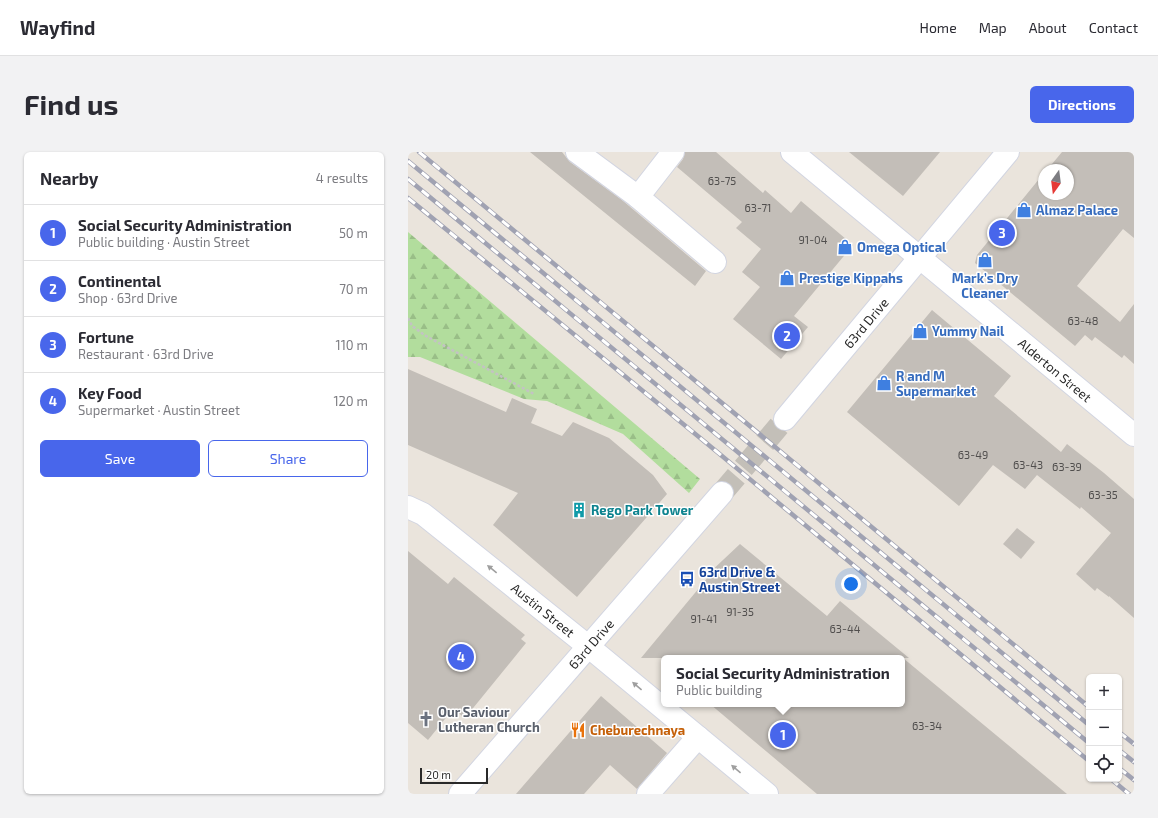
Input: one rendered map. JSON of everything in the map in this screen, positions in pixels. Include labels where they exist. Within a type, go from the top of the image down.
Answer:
[{"type":"street","points":[[577,152],[638,197],[714,262]]},
{"type":"street","points":[[638,197],[673,152]]},
{"type":"street","name":"63rd Drive","points":[[785,419],[1008,152]]},
{"type":"street","name":"Alderton Street","points":[[796,153],[1134,435]]},
{"type":"street","name":"63rd Drive","points":[[460,794],[722,493]]},
{"type":"street","name":"Austin Street","points":[[408,507],[423,514],[661,706]]},
{"type":"street","name":"Austin Street","points":[[662,707],[766,794]]},
{"type":"street","points":[[648,794],[698,737]]},
{"type":"path","points":[[408,318],[412,326],[426,336],[534,394]]},
{"type":"green space","points":[[408,232],[700,479],[689,493],[623,434],[547,401],[524,399],[420,357],[408,357]]},
{"type":"building","points":[[530,152],[562,152],[570,162],[622,200],[706,271],[695,286]]},
{"type":"building","points":[[685,152],[716,152],[763,193],[765,190],[791,213],[801,201],[853,245],[794,316],[808,327],[781,359],[733,319],[760,287],[742,272],[761,249],[736,228],[742,222],[677,167],[683,159]]},
{"type":"building","points":[[849,152],[940,152],[903,196]]},
{"type":"building","points":[[1062,152],[1134,152],[1134,238],[1123,229],[1077,286],[1120,322],[1134,304],[1134,364],[1124,355],[1122,358],[1095,337],[1092,341],[1085,335],[1075,346],[975,263],[977,255],[1038,180],[1038,200],[1074,200],[1074,164],[1052,164]]},
{"type":"building","points":[[932,310],[1011,376],[994,396],[1061,452],[1067,444],[1134,499],[1134,618],[1109,596],[1097,588],[1095,591],[1076,574],[1111,533],[1081,507],[1080,509],[1037,475],[1025,489],[993,465],[959,506],[847,412]]},
{"type":"building","name":"Rego Park Tower","points":[[408,369],[506,412],[512,398],[537,409],[531,423],[562,436],[573,422],[609,438],[653,475],[667,494],[577,597],[493,525],[518,493],[408,445]]},
{"type":"building","points":[[1017,528],[1035,542],[1021,559],[1003,544]]},
{"type":"building","points":[[740,544],[827,616],[840,601],[909,658],[905,658],[905,655],[661,655],[661,658],[641,658],[709,576],[707,575]]},
{"type":"building","points":[[408,551],[448,584],[454,577],[525,635],[521,639],[526,643],[465,718],[453,709],[428,740],[408,723]]},
{"type":"building","points":[[905,660],[1067,794],[817,794],[714,707],[905,707]]},
{"type":"building","points":[[601,696],[667,753],[637,789],[610,765],[584,794],[516,794]]},
{"type":"tunnel","points":[[722,493],[785,419]]},
{"type":"railway","points":[[419,152],[1086,705]]},
{"type":"railway","points":[[408,161],[1086,723]]},
{"type":"railway","points":[[408,179],[1086,741]]},
{"type":"railway","points":[[408,198],[716,451],[1086,759]]},
{"type":"railway","points":[[1122,734],[1134,744]]},
{"type":"railway","points":[[1122,752],[1134,762]]},
{"type":"railway","points":[[1122,770],[1134,780]]},
{"type":"railway","points":[[1115,782],[1129,794]]},
{"type":"place","name":"Almaz Palace","points":[[1024,210]]},
{"type":"place","name":"Fortune","points":[[1002,233]]},
{"type":"place","name":"Omega Optical","points":[[845,247]]},
{"type":"place","name":"Mark’s Dry Cleaner","points":[[985,260]]},
{"type":"place","name":"Prestige Kippahs","points":[[787,278]]},
{"type":"place","name":"Yummy Nail","points":[[920,331]]},
{"type":"place","name":"Continental","points":[[787,336]]},
{"type":"place","name":"R and M Supermarket","points":[[884,383]]},
{"type":"place","name":"Rego Park Tower","points":[[579,510]]},
{"type":"place","name":"63rd Drive & Austin Street","points":[[687,579]]},
{"type":"place","name":"Key Food","points":[[461,657]]},
{"type":"place","name":"Our Saviour Lutheran Church","points":[[426,719]]},
{"type":"place","name":"Cheburechnaya","points":[[578,730]]},
{"type":"place","name":"Social Security Administration","points":[[783,735]]}]
